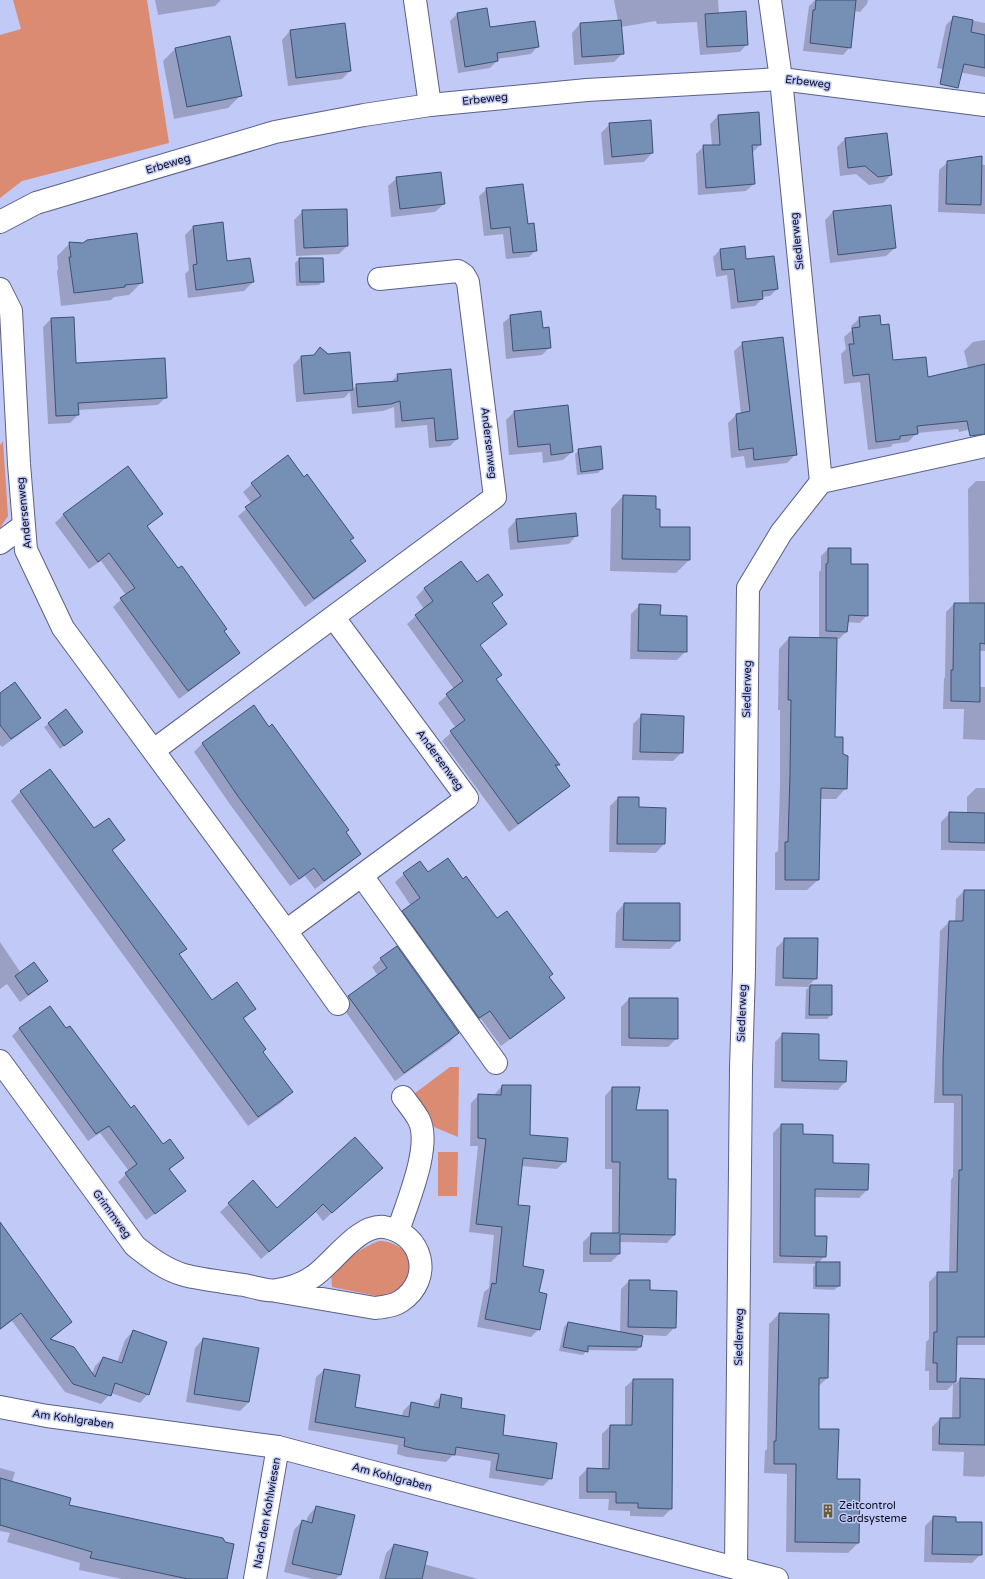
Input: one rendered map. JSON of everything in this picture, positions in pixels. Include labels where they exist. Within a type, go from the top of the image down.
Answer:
[{"type":"street","points":[[415,0],[430,105]]},
{"type":"street","name":"Siedlerweg","points":[[736,1567],[748,588],[781,533],[821,482],[781,79],[770,0]]},
{"type":"street","name":"Erbeweg","points":[[0,222],[10,215],[36,203],[275,132],[364,115],[430,105],[587,90],[781,79],[985,105]]},
{"type":"street","name":"Andersenweg","points":[[154,750],[334,618],[495,496],[468,282],[464,275],[458,271],[379,279]]},
{"type":"street","name":"Andersenweg","points":[[0,289],[11,311],[23,526],[26,550],[63,628],[154,750],[338,1004]]},
{"type":"street","points":[[821,482],[985,446]]},
{"type":"street","points":[[0,543],[23,526]]},
{"type":"street","name":"Andersenweg","points":[[286,931],[467,798],[334,618]]},
{"type":"street","points":[[362,876],[496,1063]]},
{"type":"street","name":"Grimmweg","points":[[0,1061],[135,1246],[162,1265],[184,1275],[276,1291],[375,1308],[401,1301],[415,1288],[420,1276],[421,1261],[416,1247],[409,1238],[398,1231],[383,1227],[367,1231],[357,1236],[315,1276],[299,1285],[276,1291]]},
{"type":"street","points":[[398,1231],[421,1159],[423,1139],[420,1120],[403,1097]]},
{"type":"street","name":"Am Kohlgraben","points":[[0,1407],[47,1416],[278,1447],[777,1579]]},
{"type":"street","name":"Nach den Kohlwiesen","points":[[256,1579],[278,1447]]},
{"type":"shaded area","points":[[13,0],[147,0],[169,143],[22,181],[0,198],[0,35],[21,29]]},
{"type":"shaded area","points":[[3,441],[8,516],[0,528],[0,445]]},
{"type":"shaded area","points":[[450,1067],[459,1067],[458,1137],[434,1127],[411,1096]]},
{"type":"shaded area","points":[[438,1152],[458,1152],[457,1196],[438,1196]]},
{"type":"shaded area","points":[[379,1241],[389,1242],[398,1246],[408,1256],[410,1261],[410,1271],[408,1281],[392,1295],[382,1297],[332,1287],[331,1273],[360,1251]]},
{"type":"building","points":[[816,0],[856,0],[851,48],[810,43],[813,10],[815,10]]},
{"type":"building","points":[[487,8],[490,27],[535,21],[539,47],[497,53],[498,61],[465,67],[457,13]]},
{"type":"building","points":[[746,11],[748,45],[707,47],[705,14]]},
{"type":"building","points":[[953,16],[973,20],[971,32],[985,35],[985,68],[964,64],[958,88],[940,84]]},
{"type":"building","points":[[621,20],[624,54],[582,57],[580,23]]},
{"type":"building","points":[[345,23],[351,71],[296,78],[290,30]]},
{"type":"building","points":[[230,36],[242,96],[187,107],[175,48]]},
{"type":"building","points":[[759,112],[761,145],[752,145],[755,184],[706,188],[703,145],[720,145],[718,115]]},
{"type":"building","points":[[651,120],[653,153],[612,157],[609,123]]},
{"type":"building","points":[[887,133],[892,175],[878,177],[865,166],[848,168],[845,138]]},
{"type":"building","points":[[982,156],[981,205],[946,204],[947,161]]},
{"type":"building","points":[[441,172],[445,204],[400,209],[396,177]]},
{"type":"building","points":[[523,184],[528,224],[534,223],[537,251],[513,253],[510,227],[491,229],[486,188]]},
{"type":"building","points":[[891,205],[896,248],[838,255],[833,211]]},
{"type":"building","points":[[347,209],[348,246],[304,248],[302,210]]},
{"type":"building","points":[[223,222],[227,261],[250,258],[254,282],[196,290],[193,265],[197,264],[193,226]]},
{"type":"building","points":[[137,233],[143,283],[125,285],[125,287],[74,293],[69,257],[71,257],[69,242],[83,243],[87,240]]},
{"type":"building","points":[[745,246],[746,259],[774,256],[778,289],[762,291],[763,299],[738,302],[734,269],[722,270],[720,249]]},
{"type":"building","points":[[299,258],[323,258],[324,282],[300,282]]},
{"type":"building","points":[[541,311],[543,328],[549,327],[551,348],[513,351],[510,315]]},
{"type":"building","points":[[880,315],[881,325],[889,324],[893,360],[926,357],[928,377],[985,364],[985,434],[970,436],[967,421],[917,426],[918,434],[900,436],[900,439],[876,442],[869,374],[853,376],[849,344],[854,344],[852,328],[860,327],[859,317]]},
{"type":"building","points":[[74,317],[76,363],[165,358],[167,398],[78,403],[79,415],[56,416],[51,318]]},
{"type":"building","points":[[783,337],[797,455],[754,460],[753,448],[739,450],[736,414],[750,411],[742,342]]},
{"type":"building","points":[[320,347],[328,354],[350,352],[353,390],[304,394],[301,356],[314,355]]},
{"type":"building","points":[[451,369],[458,439],[436,441],[434,418],[402,421],[400,401],[391,404],[358,407],[356,384],[398,381],[397,374]]},
{"type":"building","points":[[568,405],[573,452],[551,455],[550,444],[518,447],[514,411]]},
{"type":"building","points":[[601,446],[603,469],[581,472],[578,449]]},
{"type":"building","points":[[288,455],[304,477],[307,474],[354,538],[350,540],[366,561],[314,599],[245,507],[261,496],[251,483]]},
{"type":"building","points":[[128,466],[163,514],[147,526],[178,568],[182,566],[227,629],[224,631],[240,653],[188,691],[120,598],[135,588],[109,553],[98,562],[63,514]]},
{"type":"building","points":[[623,495],[656,496],[656,509],[660,509],[660,527],[690,527],[690,560],[622,559]]},
{"type":"building","points":[[576,513],[578,536],[518,542],[516,519]]},
{"type":"building","points":[[828,548],[851,548],[851,564],[868,564],[868,616],[849,615],[847,632],[826,631],[826,564],[828,563]]},
{"type":"building","points":[[461,561],[477,582],[488,574],[503,595],[492,603],[507,624],[480,645],[502,675],[496,679],[560,765],[555,765],[570,786],[518,824],[450,731],[465,720],[446,694],[463,681],[415,615],[433,601],[424,588]]},
{"type":"building","points":[[954,603],[985,603],[985,644],[980,643],[980,702],[951,701]]},
{"type":"building","points":[[639,604],[661,605],[660,615],[687,616],[687,652],[638,651]]},
{"type":"building","points":[[789,637],[837,638],[835,737],[843,737],[843,754],[848,756],[847,789],[821,788],[819,880],[785,880],[785,842],[788,842],[790,774],[791,700],[788,700]]},
{"type":"building","points":[[15,682],[41,718],[11,739],[0,725],[0,693]]},
{"type":"building","points":[[254,705],[269,727],[272,724],[349,830],[346,832],[361,854],[324,881],[314,868],[299,879],[237,795],[202,743]]},
{"type":"building","points":[[66,709],[83,732],[64,746],[48,723]]},
{"type":"building","points":[[641,714],[684,716],[683,753],[640,752]]},
{"type":"building","points":[[50,769],[94,828],[109,818],[125,840],[112,850],[187,949],[179,954],[212,1000],[237,982],[256,1009],[243,1018],[266,1049],[263,1052],[293,1092],[258,1117],[20,791]]},
{"type":"building","points":[[618,797],[639,797],[639,807],[666,808],[665,844],[617,844]]},
{"type":"building","points":[[949,812],[985,813],[985,843],[949,842]]},
{"type":"building","points":[[448,858],[463,879],[466,876],[497,918],[507,911],[553,974],[549,977],[565,998],[510,1039],[490,1011],[479,1018],[402,911],[420,898],[403,873],[420,861],[428,872]]},
{"type":"building","points":[[964,890],[985,890],[985,1337],[957,1337],[956,1382],[937,1382],[937,1363],[933,1363],[934,1332],[937,1332],[937,1272],[957,1272],[959,1170],[962,1170],[962,1095],[943,1095],[943,1060],[949,921],[963,921]]},
{"type":"building","points":[[624,903],[680,903],[680,941],[623,940]]},
{"type":"building","points":[[784,938],[818,938],[817,979],[783,978]]},
{"type":"building","points":[[397,946],[459,1033],[404,1073],[348,996],[387,968],[380,958]]},
{"type":"building","points":[[34,962],[48,981],[28,995],[15,976]]},
{"type":"building","points":[[810,985],[832,985],[832,1015],[809,1015]]},
{"type":"building","points":[[629,998],[678,998],[678,1039],[629,1038]]},
{"type":"building","points":[[50,1006],[66,1028],[70,1026],[131,1108],[134,1105],[163,1144],[170,1139],[184,1158],[169,1169],[186,1191],[155,1214],[125,1173],[137,1164],[109,1126],[96,1134],[19,1028]]},
{"type":"building","points":[[782,1033],[819,1034],[819,1060],[847,1061],[846,1082],[782,1081]]},
{"type":"building","points":[[502,1085],[531,1085],[530,1135],[568,1138],[566,1162],[523,1158],[518,1205],[530,1206],[523,1266],[544,1270],[539,1292],[547,1294],[540,1330],[485,1319],[492,1283],[496,1284],[502,1227],[476,1224],[486,1139],[478,1138],[478,1094],[501,1095]]},
{"type":"building","points":[[612,1087],[640,1087],[636,1110],[668,1110],[668,1179],[676,1179],[675,1235],[620,1234],[620,1254],[590,1254],[591,1233],[619,1233],[620,1162],[612,1162]]},
{"type":"building","points":[[781,1124],[803,1124],[803,1134],[833,1135],[833,1163],[869,1164],[868,1190],[815,1189],[815,1236],[827,1236],[826,1257],[780,1256]]},
{"type":"building","points":[[355,1137],[383,1168],[332,1213],[323,1204],[269,1252],[228,1203],[253,1180],[277,1208]]},
{"type":"building","points":[[0,1222],[72,1322],[50,1339],[74,1347],[95,1377],[103,1357],[122,1363],[133,1330],[167,1342],[149,1395],[115,1383],[111,1396],[73,1384],[21,1313],[0,1329]]},
{"type":"building","points":[[816,1262],[840,1262],[840,1286],[816,1286]]},
{"type":"building","points":[[629,1280],[650,1280],[650,1290],[677,1291],[676,1328],[628,1327]]},
{"type":"building","points":[[779,1313],[829,1314],[828,1378],[819,1378],[819,1429],[839,1429],[837,1479],[860,1479],[859,1543],[795,1542],[796,1464],[774,1464],[774,1441],[776,1441]]},
{"type":"building","points":[[568,1322],[643,1336],[641,1347],[588,1346],[588,1352],[563,1347]]},
{"type":"building","points":[[203,1338],[259,1348],[249,1402],[194,1394]]},
{"type":"building","points":[[324,1369],[360,1375],[355,1407],[409,1417],[411,1402],[439,1408],[441,1394],[462,1398],[461,1408],[505,1415],[503,1435],[557,1443],[552,1479],[496,1470],[499,1454],[456,1447],[455,1455],[415,1449],[404,1446],[405,1438],[315,1422]]},
{"type":"building","points":[[960,1378],[985,1379],[985,1445],[939,1444],[940,1418],[960,1418]]},
{"type":"building","points":[[633,1379],[673,1379],[672,1509],[638,1508],[638,1503],[616,1503],[616,1492],[587,1492],[587,1468],[609,1469],[610,1425],[632,1425]]},
{"type":"building","points":[[0,1478],[71,1498],[69,1505],[223,1538],[225,1542],[234,1544],[227,1579],[188,1579],[90,1558],[92,1552],[0,1525]]},
{"type":"building","points":[[316,1506],[355,1515],[341,1575],[292,1564],[302,1520],[312,1523]]},
{"type":"building","points":[[933,1516],[956,1517],[956,1522],[982,1522],[982,1555],[932,1554]]},
{"type":"building","points":[[394,1544],[428,1552],[422,1579],[385,1579]]},
{"type":"place","name":"Zeitcontrol Cardsysteme","points":[[828,1511]]}]
